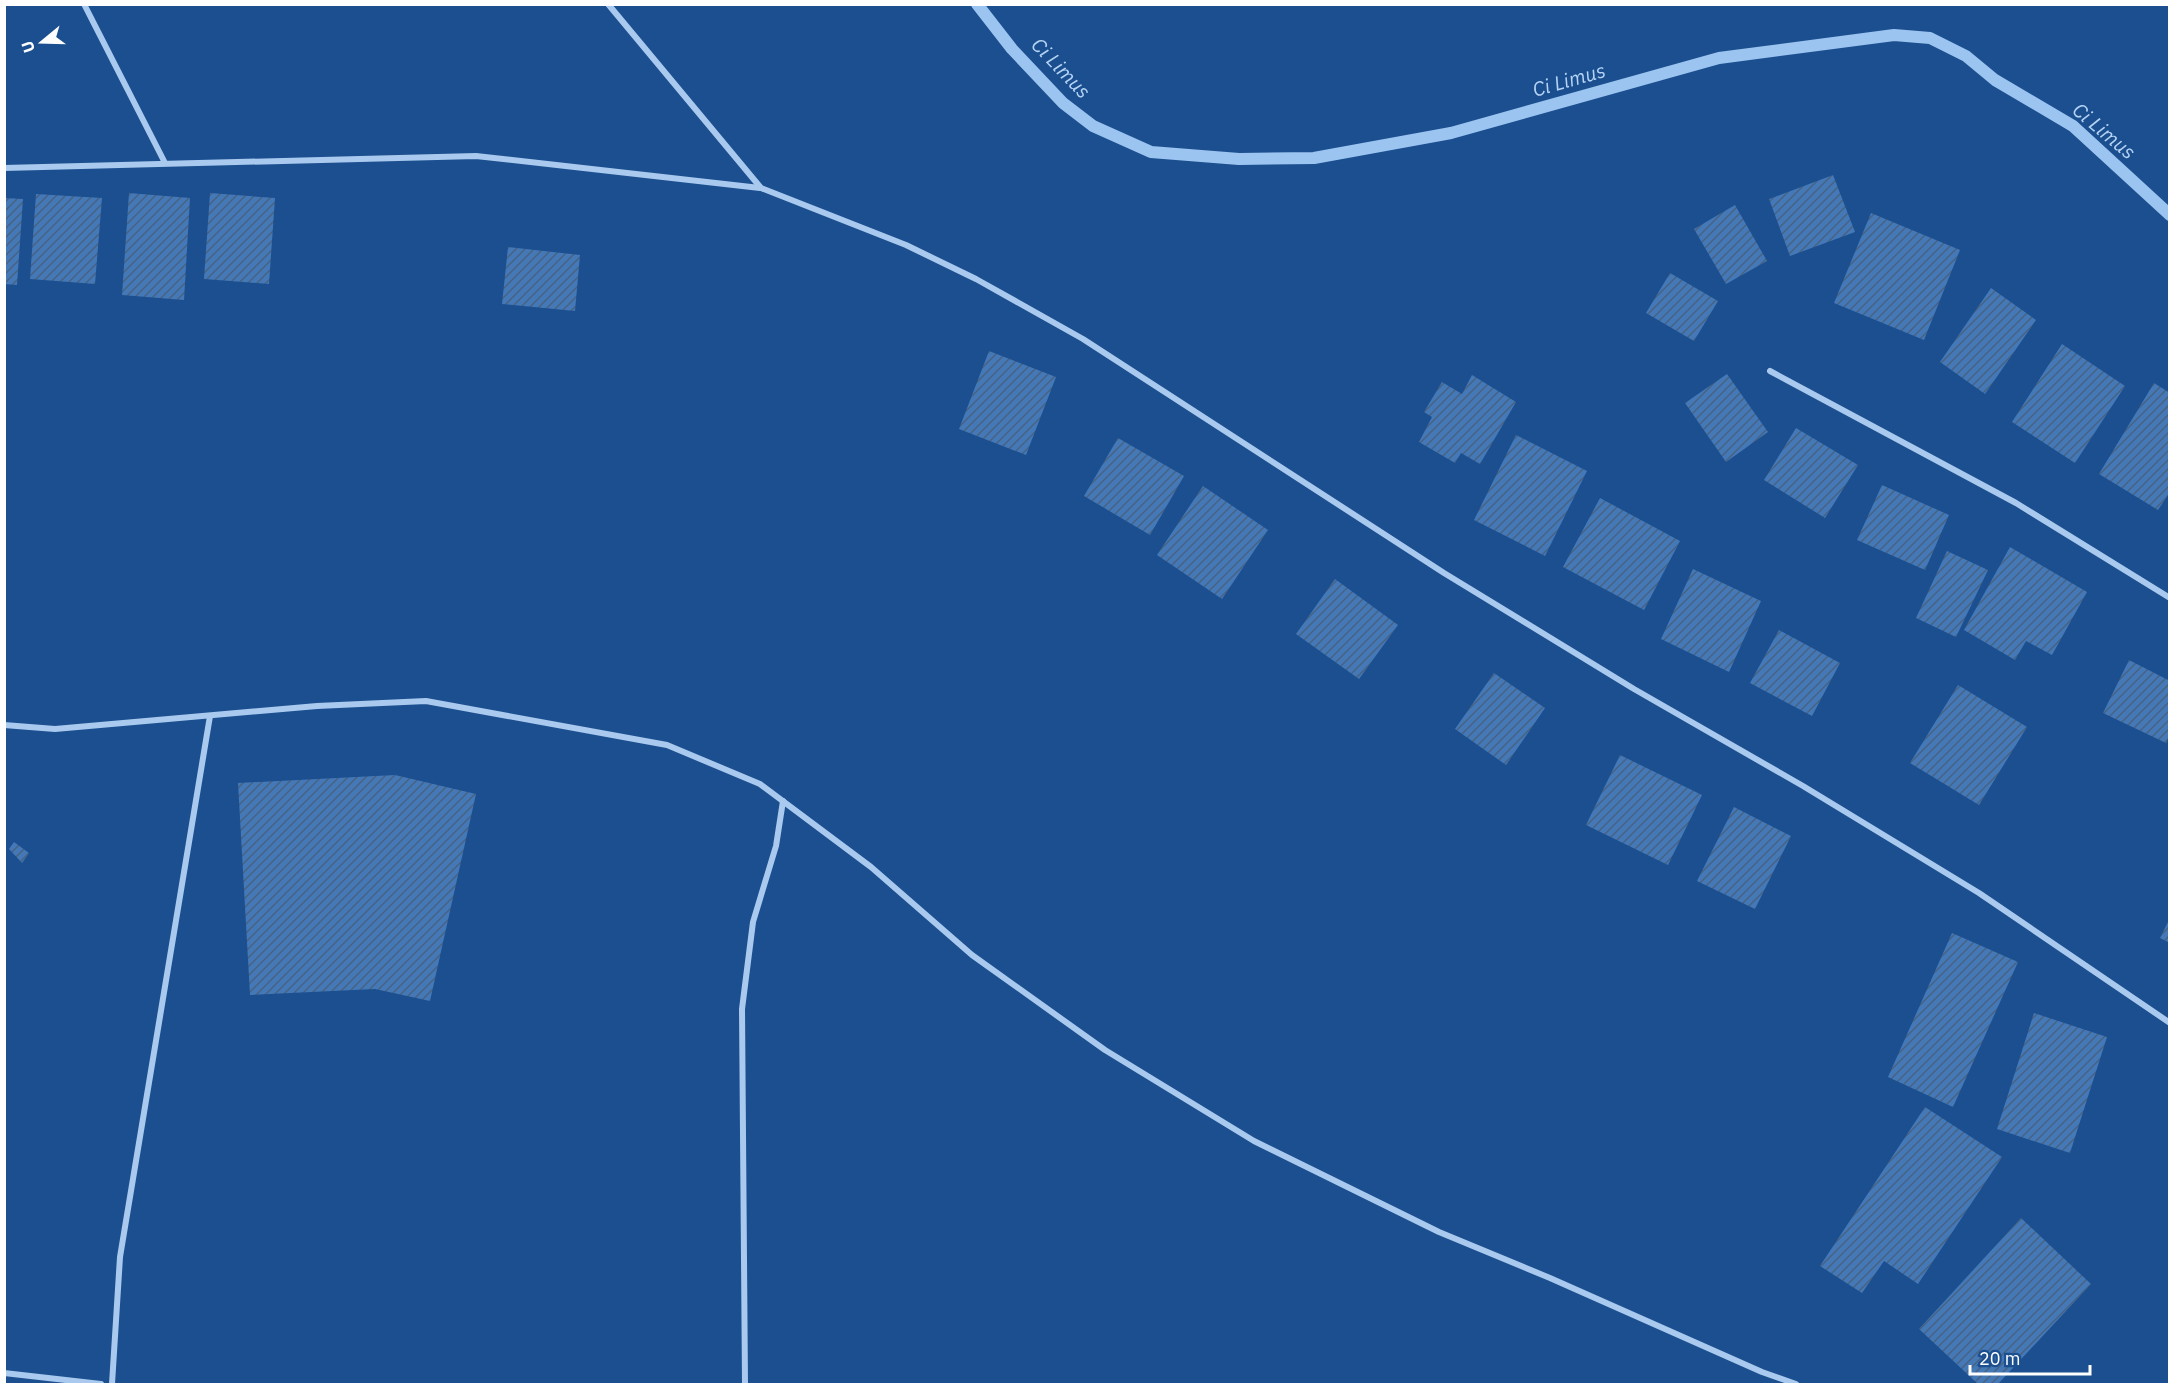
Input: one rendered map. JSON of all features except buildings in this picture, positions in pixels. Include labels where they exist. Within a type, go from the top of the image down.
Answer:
[{"type":"street","points":[[84,4],[165,163]]},
{"type":"street","points":[[608,4],[761,188]]},
{"type":"street","points":[[4,168],[476,156],[761,188],[906,245],[976,279],[1083,339],[1444,573],[1634,689],[1813,792],[1979,893],[2168,1023]]},
{"type":"street","points":[[1770,371],[2016,503],[2169,598]]},
{"type":"street","points":[[4,725],[55,729],[317,706],[426,701],[591,729],[668,745],[760,784],[870,867],[972,955],[1019,989],[1105,1050],[1254,1141],[1439,1232],[1550,1278],[1762,1372],[1796,1384]]},
{"type":"street","points":[[112,1384],[120,1257],[210,716]]},
{"type":"street","points":[[744,1384],[742,1009],[753,922],[776,846],[783,801]]},
{"type":"street","points":[[4,1373],[101,1384]]},
{"type":"waterway","name":"Ci Limus","points":[[977,4],[1012,49],[1063,103],[1093,126],[1151,152],[1239,159],[1314,158],[1451,133],[1719,58],[1894,35],[1930,38],[1966,56],[1995,80],[2073,126],[2170,215]]}]
